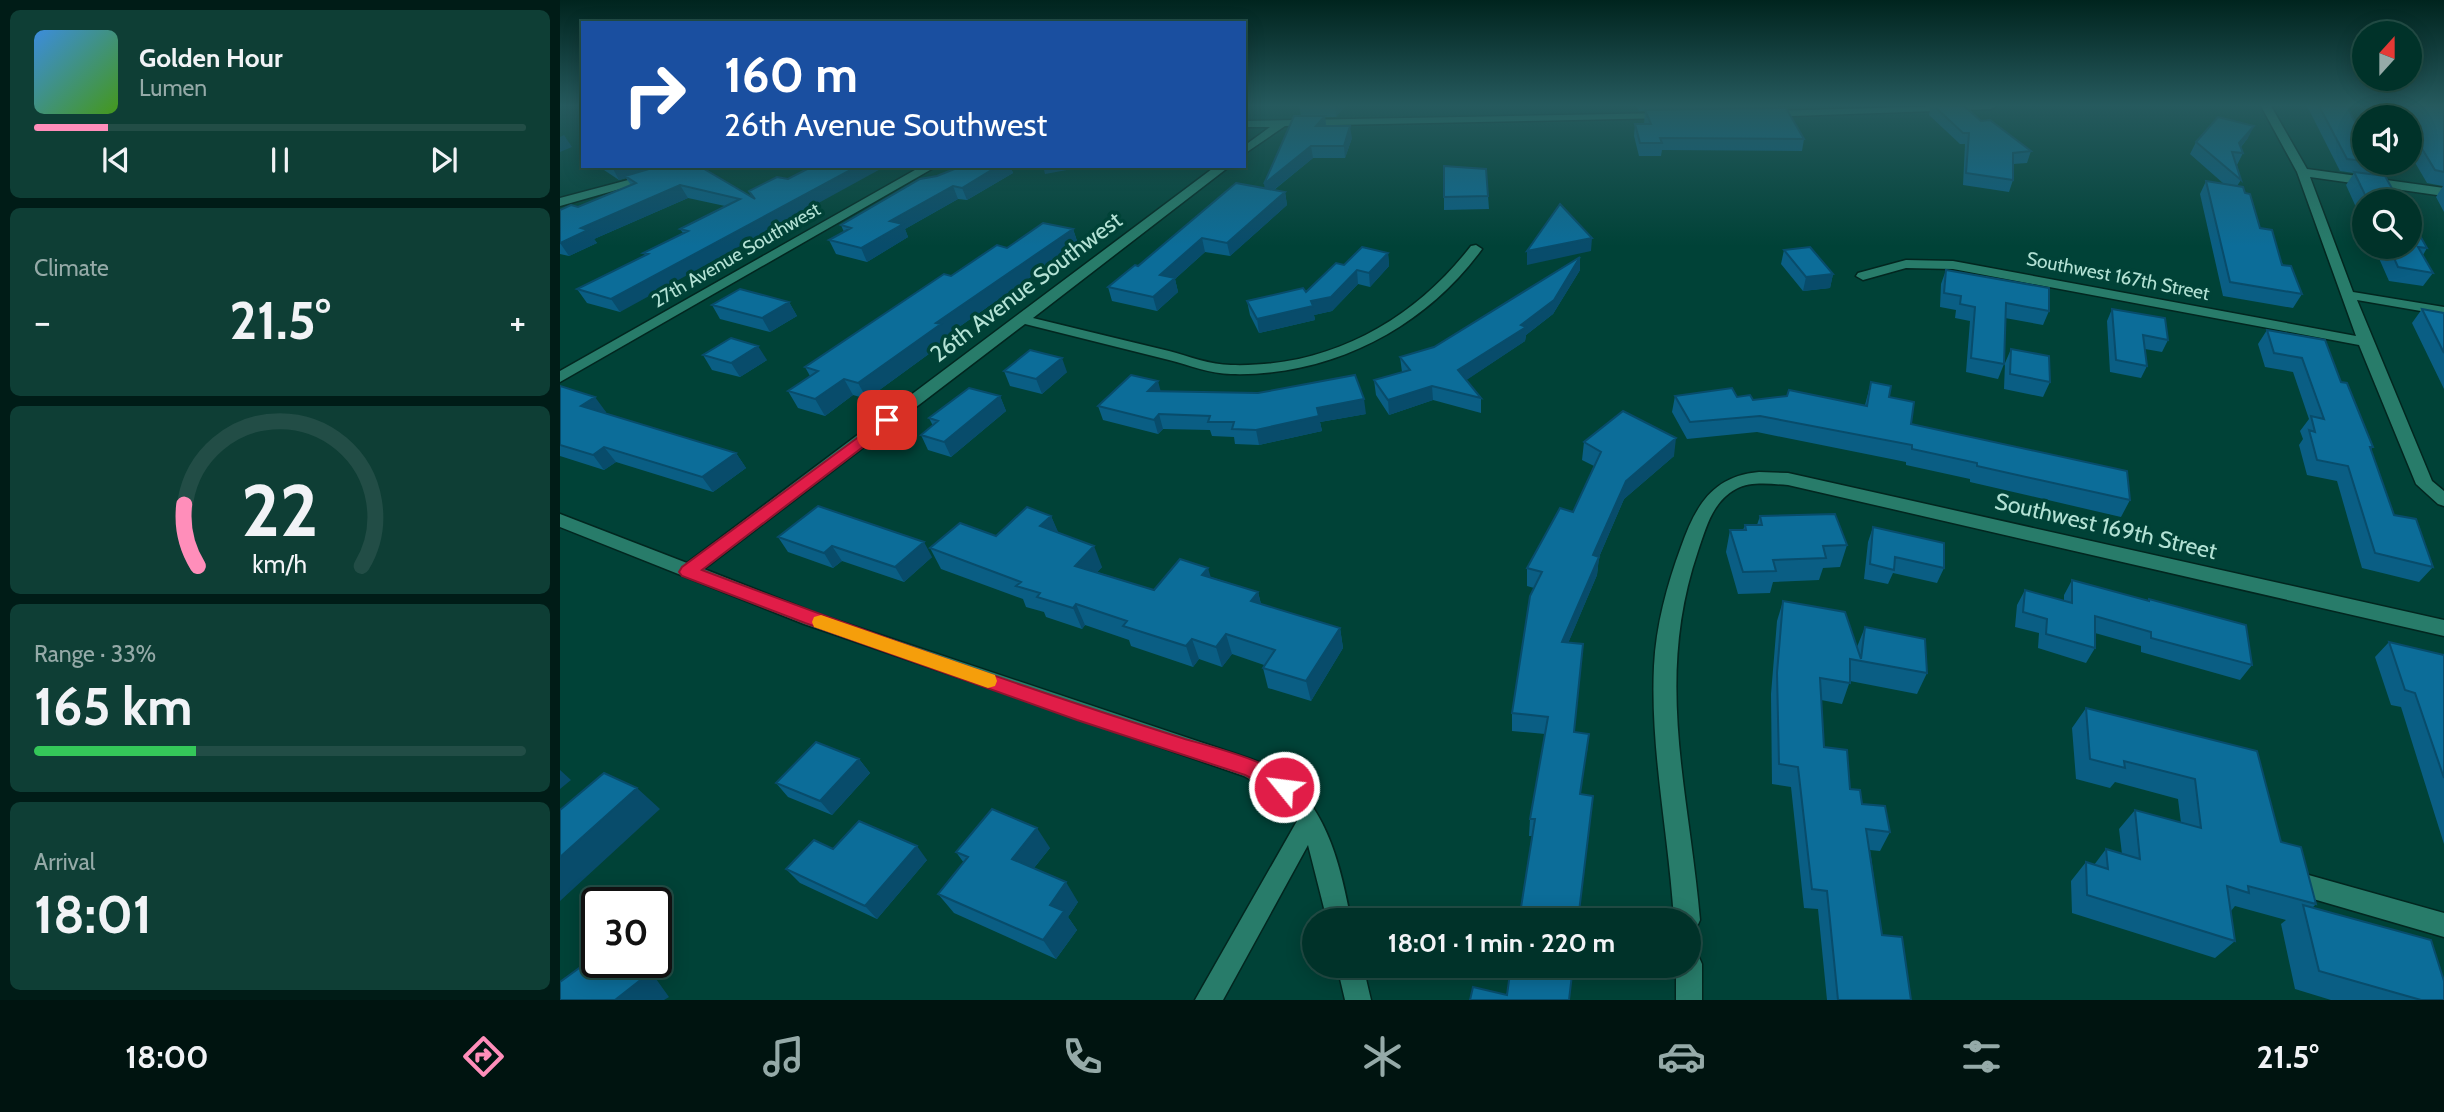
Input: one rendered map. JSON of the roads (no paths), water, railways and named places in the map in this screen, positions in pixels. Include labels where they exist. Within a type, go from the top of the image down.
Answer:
[{"type":"street","points":[[2293,153],[2304,172],[2365,342],[2425,484],[2444,500]]},
{"type":"street","points":[[560,202],[688,168]]},
{"type":"street","name":"27th Avenue Southwest","points":[[560,377],[927,168]]},
{"type":"street","name":"26th Avenue Southwest","points":[[688,572],[1221,168]]},
{"type":"street","points":[[2304,172],[2444,192]]},
{"type":"street","points":[[1021,319],[1229,370],[1305,363],[1344,352],[1410,317],[1453,279],[1476,249]]},
{"type":"street","name":"Southwest 167th Street","points":[[1863,276],[1906,264],[1953,265],[2365,342]]},
{"type":"street","points":[[2349,295],[2444,311]]},
{"type":"street","name":"Southwest 169th Street","points":[[1686,908],[1684,870],[1668,754],[1664,679],[1669,627],[1681,572],[1702,515],[1715,495],[1732,483],[1757,477],[1788,479],[2444,628]]},
{"type":"street","points":[[560,520],[811,619],[1251,769],[1284,787],[1309,822],[1320,844],[1336,908]]},
{"type":"street","points":[[1208,1000],[1309,822]]},
{"type":"street","points":[[2305,886],[2444,925]]},
{"type":"street","points":[[1353,978],[1358,1000]]},
{"type":"street","points":[[1689,978],[1689,1000]]}]
